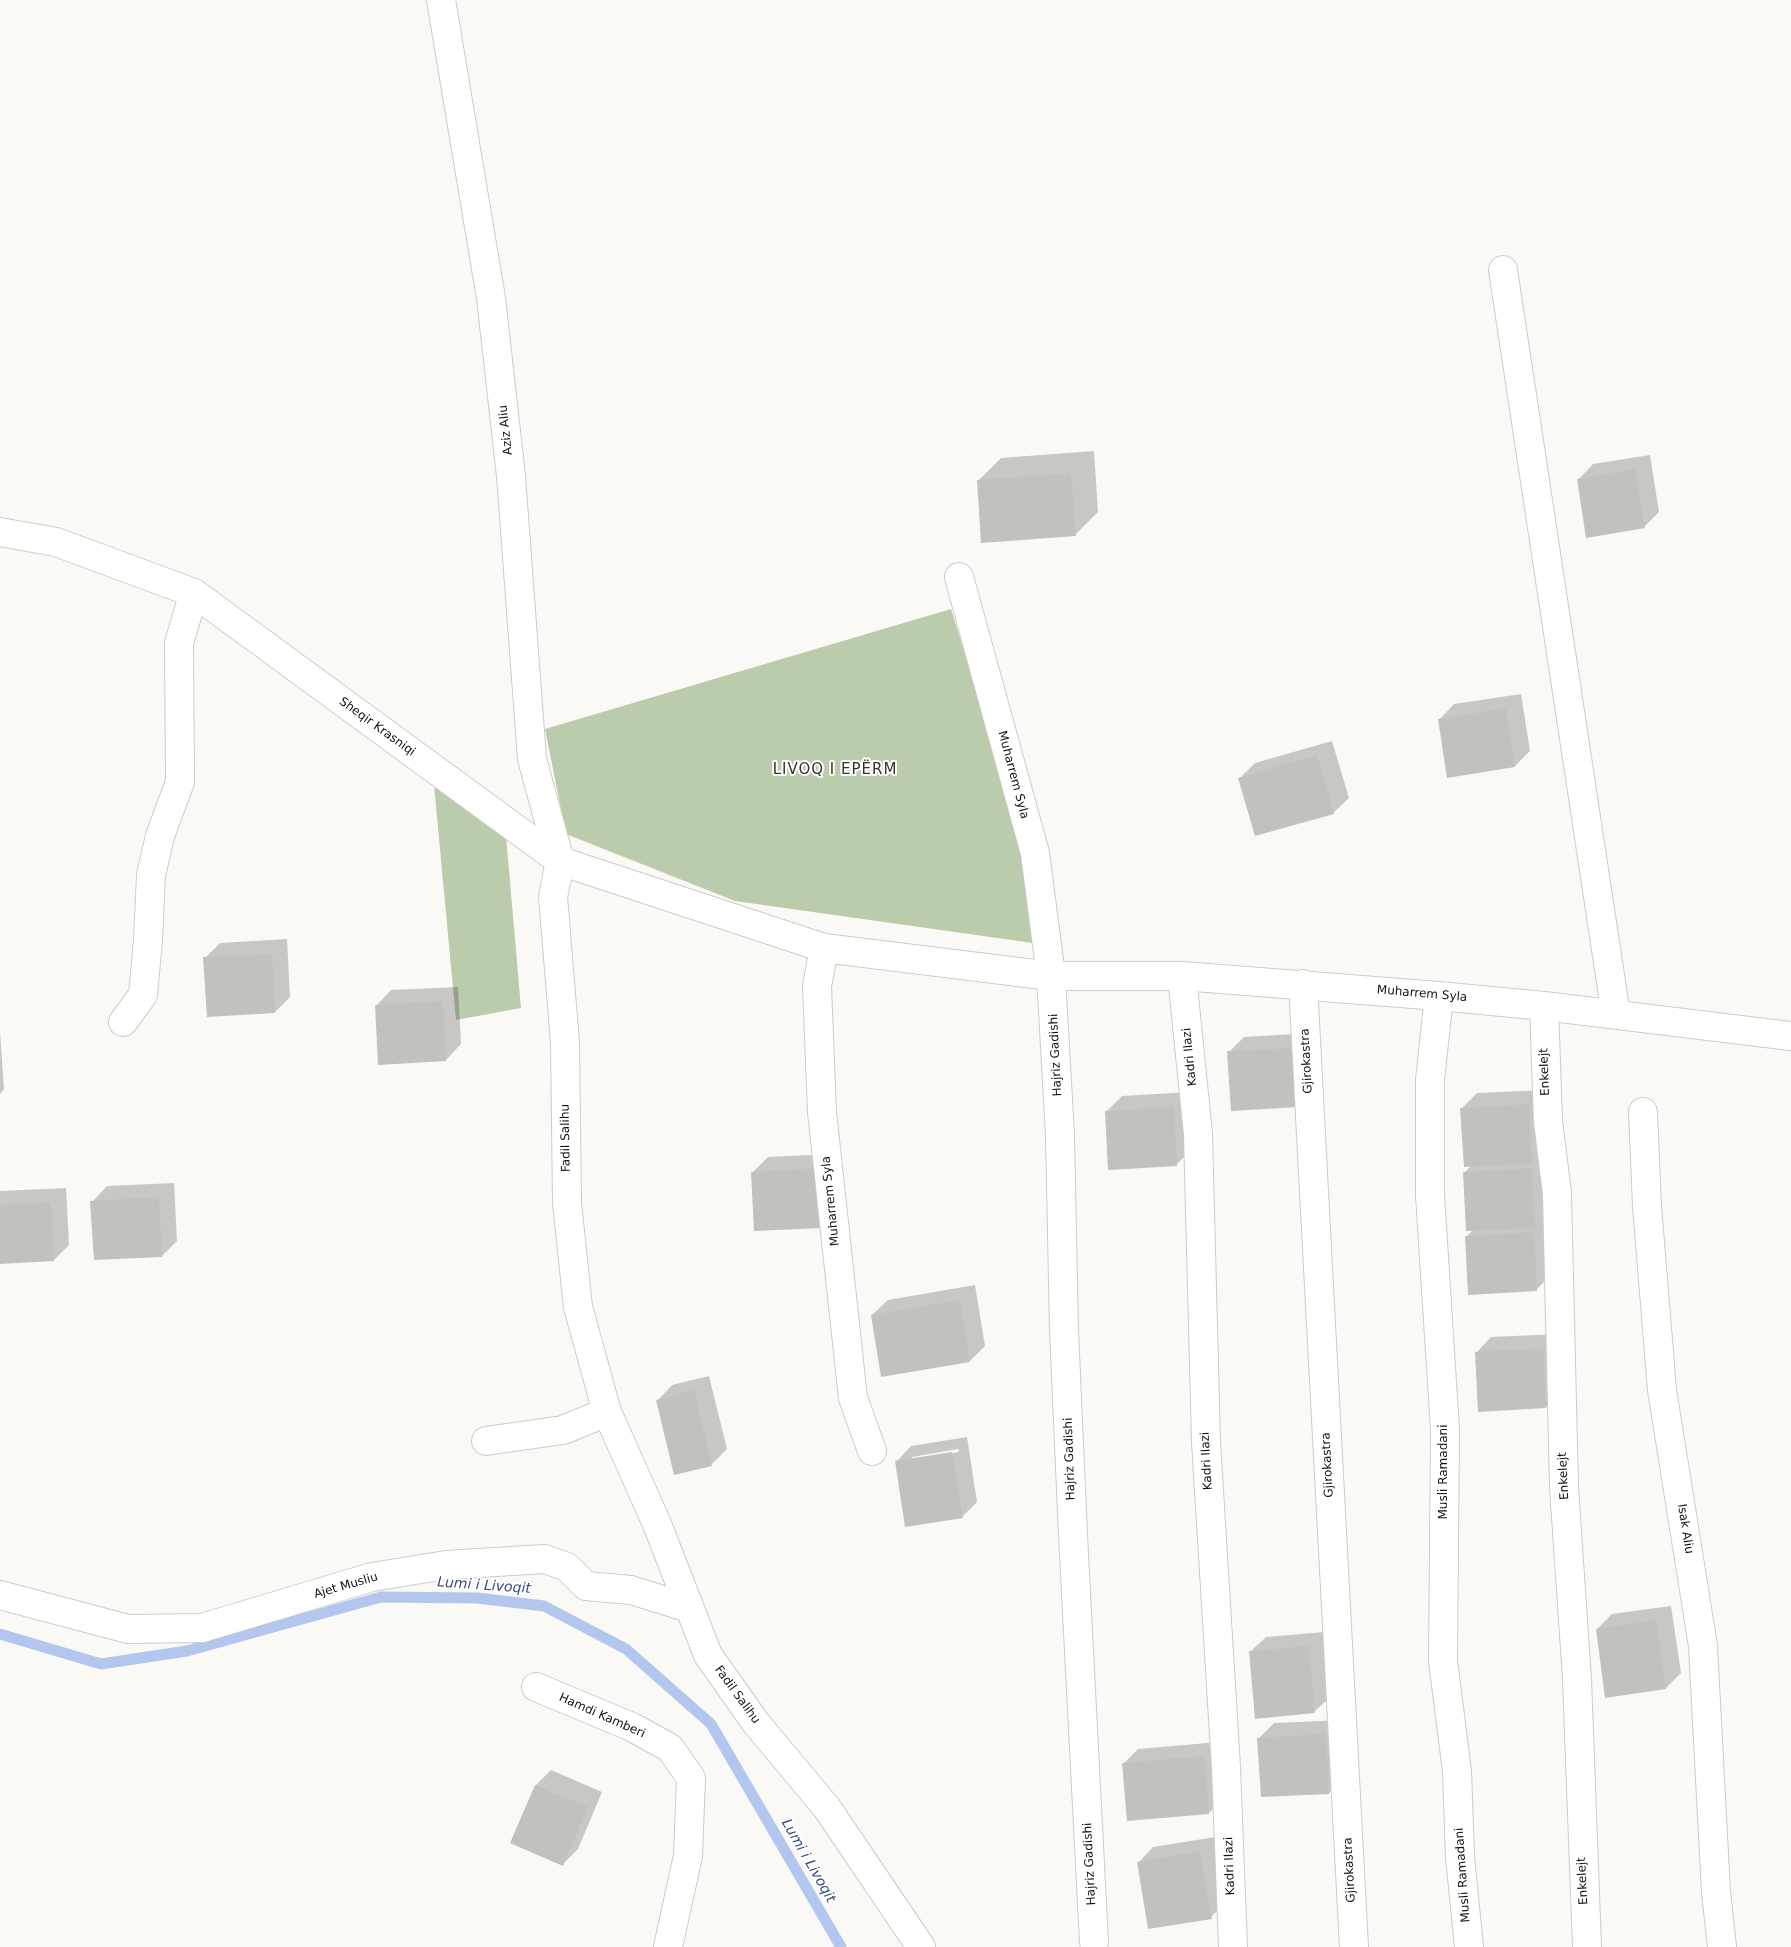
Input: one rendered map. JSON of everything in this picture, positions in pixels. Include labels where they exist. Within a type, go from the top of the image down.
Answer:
[{"type":"street","name":"Aziz Aliu","points":[[441,0],[492,298],[511,476],[532,759],[560,861]]},
{"type":"street","points":[[1503,270],[1616,1015]]},
{"type":"street","name":"Sheqir Krasniqi","points":[[0,532],[56,542],[194,593],[560,861]]},
{"type":"street","name":"Muharrem Syla","points":[[959,577],[1035,853],[1051,976]]},
{"type":"street","points":[[124,1022],[143,994],[148,940],[150,875],[160,836],[180,782],[179,643],[194,593]]},
{"type":"street","name":"Muharrem Syla","points":[[560,861],[824,948],[1051,976],[1182,976],[1439,996],[1544,1006],[1791,1036]]},
{"type":"street","name":"Fadil Salihu","points":[[560,861],[553,897],[565,1042],[567,1203],[578,1307],[608,1412],[657,1524],[708,1655],[756,1723],[827,1808],[922,1947]]},
{"type":"street","name":"Muharrem Syla","points":[[824,948],[817,986],[822,1112],[853,1398],[872,1451]]},
{"type":"street","name":"Hajriz Gadishi","points":[[1051,976],[1060,1135],[1064,1330],[1072,1525],[1094,1942]]},
{"type":"street","name":"Kadri Ilazi","points":[[1182,976],[1198,1134],[1206,1442],[1226,1767],[1233,1947]]},
{"type":"street","name":"Gjirokastra","points":[[1302,984],[1354,1947]]},
{"type":"street","name":"Musli Ramadani","points":[[1439,996],[1430,1080],[1430,1195],[1445,1430],[1443,1661],[1457,1771],[1460,1857],[1469,1947]]},
{"type":"street","name":"Enkelejt","points":[[1544,1006],[1548,1121],[1557,1193],[1564,1487],[1577,1679],[1586,1947]]},
{"type":"street","name":"Isak Aliu","points":[[1643,1112],[1647,1206],[1662,1390],[1703,1646],[1716,1892],[1722,1947]]},
{"type":"street","points":[[486,1441],[563,1430],[608,1412]]},
{"type":"street","name":"Ajet Musliu","points":[[0,1595],[128,1629],[202,1628],[372,1577],[446,1565],[545,1559],[567,1567],[586,1586],[631,1590],[689,1608]]},
{"type":"street","name":"Hamdi Kamberi","points":[[536,1687],[632,1727],[670,1748],[691,1778],[688,1856],[668,1947]]},
{"type":"green space","points":[[951,609],[1014,813],[1040,944],[735,901],[566,834],[545,729]]},
{"type":"green space","points":[[434,785],[506,836],[521,1008],[456,1020]]},
{"type":"building","points":[[1635,469],[1645,528],[1586,538],[1577,479]]},
{"type":"building","points":[[1071,473],[1076,536],[981,543],[977,480]]},
{"type":"building","points":[[1506,708],[1515,767],[1447,778],[1438,719]]},
{"type":"building","points":[[1317,755],[1334,814],[1255,836],[1238,778]]},
{"type":"building","points":[[272,954],[275,1013],[207,1017],[203,957]]},
{"type":"building","points":[[443,1001],[446,1061],[378,1065],[375,1005]]},
{"type":"building","points":[[1296,1048],[1299,1107],[1231,1111],[1227,1051]]},
{"type":"building","points":[[1529,1104],[1532,1164],[1464,1167],[1460,1108]]},
{"type":"building","points":[[1174,1107],[1177,1166],[1108,1170],[1105,1111]]},
{"type":"building","points":[[819,1168],[822,1228],[754,1231],[751,1172]]},
{"type":"building","points":[[1532,1168],[1535,1228],[1466,1231],[1463,1172]]},
{"type":"building","points":[[159,1197],[162,1257],[94,1260],[90,1201]]},
{"type":"building","points":[[51,1202],[54,1261],[0,1264],[0,1205]]},
{"type":"building","points":[[1534,1232],[1537,1291],[1468,1295],[1465,1236]]},
{"type":"building","points":[[960,1300],[970,1362],[881,1377],[871,1315]]},
{"type":"building","points":[[1543,1348],[1546,1408],[1478,1412],[1475,1352]]},
{"type":"building","points":[[694,1390],[712,1466],[674,1475],[656,1400]]},
{"type":"building","points":[[952,1452],[963,1518],[905,1527],[895,1461]]},
{"type":"building","points":[[1656,1620],[1666,1689],[1605,1698],[1596,1629]]},
{"type":"building","points":[[1309,1646],[1315,1713],[1255,1719],[1249,1651]]},
{"type":"building","points":[[1326,1734],[1329,1794],[1261,1797],[1257,1738]]},
{"type":"building","points":[[1205,1756],[1209,1814],[1127,1821],[1122,1763]]},
{"type":"building","points":[[535,1785],[588,1807],[563,1866],[510,1843]]},
{"type":"building","points":[[1200,1851],[1212,1919],[1148,1929],[1137,1862]]},
{"type":"waterway","name":"Lumi i Livoqit","points":[[0,1634],[101,1664],[187,1651],[381,1597],[477,1598],[544,1606],[626,1649],[711,1724],[841,1947]]},
{"type":"district","name":"LIVOQ I EPËRM","points":[[835,770]]}]
